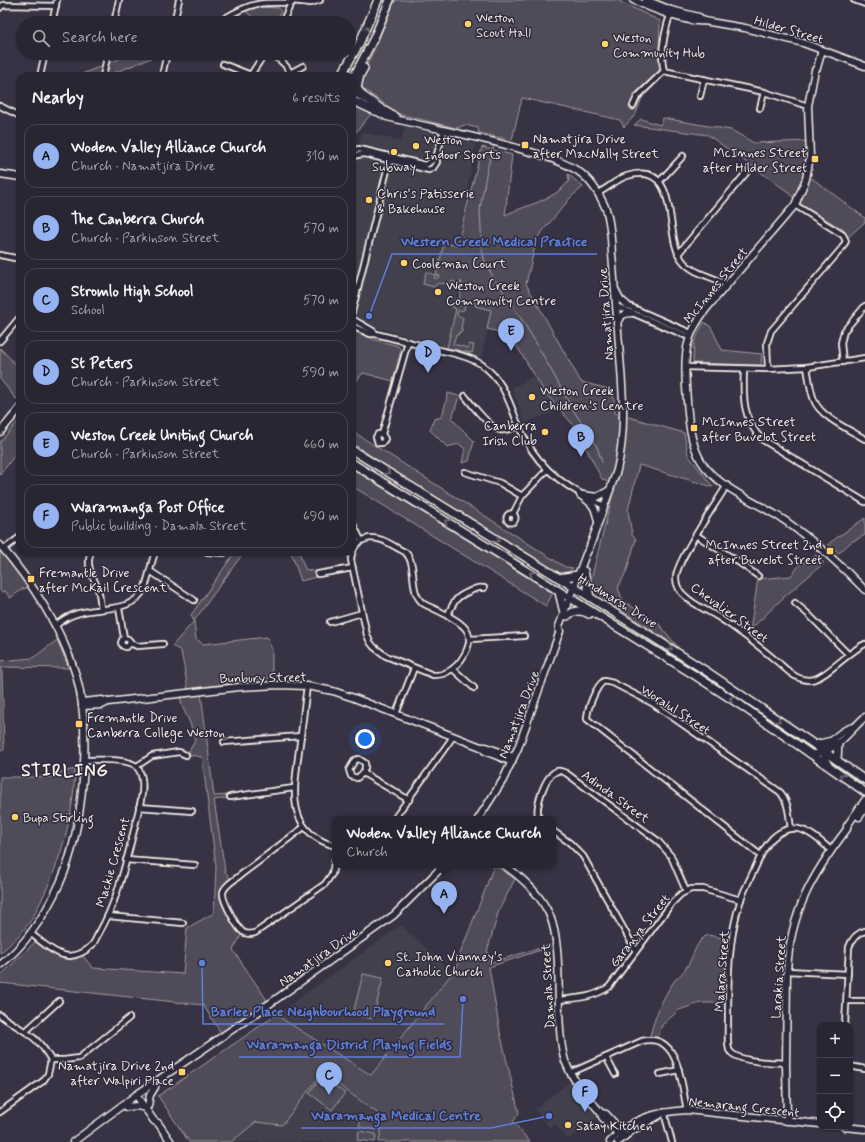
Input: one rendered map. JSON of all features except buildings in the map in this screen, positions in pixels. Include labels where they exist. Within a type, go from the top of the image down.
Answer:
[{"type":"main road","points":[[356,49],[378,0]]},
{"type":"main road","points":[[356,72],[374,38],[390,0]]},
{"type":"main road","points":[[374,38],[373,49],[360,75],[357,88],[376,108]]},
{"type":"main road","points":[[344,72],[350,60]]},
{"type":"main road","points":[[356,102],[376,108]]},
{"type":"main road","name":"Hindmarsh Drive","points":[[356,452],[590,597],[706,671],[815,744],[865,780]]},
{"type":"main road","name":"Hindmarsh Drive","points":[[356,465],[742,706],[865,792]]},
{"type":"main road","points":[[559,578],[581,573],[590,597]]},
{"type":"main road","points":[[560,592],[566,615],[577,610],[584,611],[607,625],[614,625]]},
{"type":"main road","points":[[815,744],[835,742],[837,760]]},
{"type":"street","points":[[54,16],[57,0]]},
{"type":"street","points":[[116,16],[119,0]]},
{"type":"street","points":[[176,16],[179,0]]},
{"type":"street","points":[[228,16],[244,7],[264,2],[292,1],[311,3],[320,0]]},
{"type":"street","name":"Hilder Street","points":[[633,0],[698,21],[745,28],[803,43],[865,66]]},
{"type":"street","name":"Hilder Street","points":[[646,0],[671,12]]},
{"type":"street","points":[[854,0],[865,4]]},
{"type":"street","points":[[285,16],[292,1]]},
{"type":"street","points":[[0,8],[4,5],[56,6]]},
{"type":"street","points":[[664,71],[661,61],[671,12]]},
{"type":"street","name":"McInnes Street","points":[[820,49],[808,106],[810,157],[806,179],[796,204],[700,318],[690,335],[686,349],[685,367],[688,420],[693,444],[706,468],[717,479],[786,522],[812,541],[837,562],[865,590]]},
{"type":"street","points":[[41,72],[43,60]]},
{"type":"street","points":[[104,72],[106,60]]},
{"type":"street","points":[[163,72],[165,60]]},
{"type":"street","points":[[252,72],[260,60]]},
{"type":"street","points":[[280,60],[284,63],[289,72]]},
{"type":"street","points":[[223,64],[243,72]]},
{"type":"street","points":[[293,72],[303,66]]},
{"type":"street","points":[[664,71],[764,92],[808,106]]},
{"type":"street","points":[[633,106],[637,97],[664,71]]},
{"type":"street","points":[[700,96],[704,79]]},
{"type":"street","points":[[760,108],[764,92]]},
{"type":"street","name":"Namatjira Drive","points":[[356,95],[387,117],[501,144],[558,160],[587,179],[598,193],[606,211],[610,226],[623,419],[620,458],[610,490],[586,554],[563,627],[559,634],[518,748],[506,773],[480,816]]},
{"type":"street","name":"Namatjira Drive","points":[[356,99],[376,108]]},
{"type":"street","points":[[0,106],[16,114]]},
{"type":"street","points":[[356,156],[361,154],[392,159],[429,170],[432,168],[435,161],[444,130]]},
{"type":"street","points":[[356,150],[364,150],[386,158]]},
{"type":"street","points":[[659,182],[683,156]]},
{"type":"street","points":[[386,158],[387,170]]},
{"type":"street","points":[[356,293],[387,170],[392,159]]},
{"type":"street","points":[[678,254],[747,172]]},
{"type":"street","points":[[2,174],[16,177]]},
{"type":"street","points":[[598,193],[626,177],[635,174],[646,175],[659,182],[665,190],[668,199],[673,236],[681,259],[688,266],[727,285]]},
{"type":"street","points":[[768,369],[767,343],[771,331],[842,248],[846,241],[843,235],[796,204]]},
{"type":"street","points":[[0,255],[16,258]]},
{"type":"street","points":[[615,290],[620,299],[627,305],[690,335]]},
{"type":"street","points":[[616,303],[627,305]]},
{"type":"street","points":[[616,303],[632,313],[690,335]]},
{"type":"street","points":[[843,362],[841,343],[844,330],[865,306]]},
{"type":"street","points":[[617,323],[618,319],[625,313],[632,313]]},
{"type":"street","points":[[356,321],[376,334]]},
{"type":"street","points":[[0,341],[16,322]]},
{"type":"street","points":[[356,328],[370,334],[376,334],[464,356],[480,364],[497,378],[503,388],[524,439],[536,456],[557,479],[592,504],[596,510],[598,523]]},
{"type":"street","points":[[382,434],[408,342]]},
{"type":"street","points":[[685,367],[768,369],[807,367],[865,358]]},
{"type":"street","points":[[807,367],[814,400],[818,407],[825,414],[865,439]]},
{"type":"street","points":[[744,369],[743,392],[745,409],[757,435],[865,502]]},
{"type":"street","points":[[465,396],[474,408],[495,428],[504,430],[518,426]]},
{"type":"street","points":[[0,432],[16,413]]},
{"type":"street","points":[[513,514],[522,496],[548,470]]},
{"type":"street","points":[[465,472],[500,483],[522,496]]},
{"type":"street","name":"Chevalier Street","points":[[727,486],[679,564],[676,577],[679,589],[684,595],[746,636],[790,673],[801,678],[811,680],[823,674],[856,647],[865,644]]},
{"type":"street","points":[[580,495],[597,497],[610,490]]},
{"type":"street","points":[[580,495],[604,506]]},
{"type":"street","points":[[356,530],[361,540]]},
{"type":"street","points":[[696,536],[734,559],[758,576]]},
{"type":"street","points":[[0,965],[22,945],[50,904],[61,881],[74,837],[81,800],[84,760],[82,704],[76,675],[55,626],[28,581],[2,547],[16,538]]},
{"type":"street","points":[[352,556],[351,560],[367,635],[374,647],[386,656],[433,675],[440,675],[453,669],[466,652],[470,639],[465,627],[424,604],[418,598],[415,592],[410,562],[405,553],[382,539],[370,538],[361,540],[356,545]]},
{"type":"street","points":[[90,556],[88,567],[98,591],[101,609]]},
{"type":"street","points":[[55,626],[76,614],[101,609],[119,608],[133,601],[144,588],[154,556]]},
{"type":"street","points":[[318,574],[353,568]]},
{"type":"street","points":[[150,571],[194,600]]},
{"type":"street","points":[[447,616],[454,602],[459,596],[477,587],[484,588]]},
{"type":"street","points":[[795,603],[848,654]]},
{"type":"street","points":[[119,608],[124,638],[121,641],[123,646],[126,647],[130,643]]},
{"type":"street","points":[[330,622],[362,613]]},
{"type":"street","points":[[470,639],[524,636]]},
{"type":"street","points":[[124,638],[137,646],[163,644]]},
{"type":"street","points":[[396,714],[414,668]]},
{"type":"street","points":[[453,669],[474,688]]},
{"type":"street","name":"Woralul Street","points":[[760,856],[587,718],[588,708],[598,686],[602,682],[606,681],[613,683],[652,703],[780,792],[786,800],[788,806],[790,829]]},
{"type":"street","points":[[307,686],[294,788],[295,808],[304,827],[317,839],[332,845]]},
{"type":"street","name":"Bunbury Street","points":[[82,704],[102,700],[108,702],[192,691],[239,687],[307,686],[333,691],[354,698],[481,747],[485,751],[495,753],[512,760]]},
{"type":"street","points":[[810,754],[825,751],[850,732],[853,727],[865,717]]},
{"type":"street","points":[[224,742],[301,736]]},
{"type":"street","points":[[396,816],[453,736]]},
{"type":"street","points":[[506,773],[495,753],[518,748]]},
{"type":"street","points":[[825,751],[824,756],[830,767]]},
{"type":"street","points":[[84,760],[122,761],[129,762],[137,766],[152,756],[179,752],[186,755]]},
{"type":"street","name":"Mackie Crescent","points":[[30,933],[58,952],[70,956],[81,953],[92,945],[108,916],[126,860],[143,784],[142,777],[137,766]]},
{"type":"street","name":"Adinda Street","points":[[538,816],[537,812],[543,787],[553,773],[560,771],[566,773],[658,840],[671,856],[686,891]]},
{"type":"street","points":[[363,773],[409,800]]},
{"type":"street","points":[[230,797],[294,788]]},
{"type":"street","name":"Larakia Street","points":[[853,822],[865,800]]},
{"type":"street","points":[[139,807],[192,811]]},
{"type":"street","name":"Larakia Street","points":[[785,1120],[784,1096],[786,1093],[787,971],[793,927],[799,908],[809,887],[848,826],[865,808]]},
{"type":"street","points":[[304,827],[230,883],[224,890],[223,897],[237,926],[243,932],[249,934],[255,933],[325,884],[332,874],[333,868]]},
{"type":"street","points":[[790,829],[808,832],[832,850]]},
{"type":"street","name":"Malara Street","points":[[786,1063],[744,1059],[735,1056],[729,1050],[729,977],[732,940],[741,900],[760,856],[770,840],[780,832],[790,829]]},
{"type":"street","points":[[556,833],[570,843],[584,856],[636,951]]},
{"type":"street","points":[[126,860],[195,865]]},
{"type":"street","name":"Namatjira Drive","points":[[72,1142],[394,915],[441,868]]},
{"type":"street","name":"Damala Street","points":[[508,868],[533,890],[547,909],[551,918],[556,945],[561,1044],[570,1073],[576,1084],[602,1113],[606,1114],[620,1136]]},
{"type":"street","name":"Garanya Street","points":[[559,1000],[584,998],[599,994],[609,987],[672,903],[686,891],[697,888],[741,900]]},
{"type":"street","points":[[108,916],[182,923]]},
{"type":"street","points":[[845,1022],[849,947],[857,935],[865,931]]},
{"type":"street","points":[[787,971],[848,974]]},
{"type":"street","points":[[847,1001],[865,1001]]},
{"type":"street","points":[[26,1030],[59,1002]]},
{"type":"street","points":[[0,1015],[15,1026],[26,1030],[40,1043],[51,1060],[48,1074],[43,1081],[0,1112]]},
{"type":"street","points":[[51,1060],[79,1058],[129,1018]]},
{"type":"street","points":[[570,1073],[642,1041],[649,1040],[664,1044],[670,1048],[674,1055],[679,1070],[687,1110]]},
{"type":"street","points":[[606,1057],[615,1074]]},
{"type":"street","points":[[853,1066],[865,1068]]},
{"type":"street","name":"Namatjira Drive","points":[[90,1130],[126,1107],[139,1095],[155,1086],[174,1072],[176,1068]]},
{"type":"street","points":[[660,1074],[679,1070]]},
{"type":"street","points":[[146,1107],[155,1086]]},
{"type":"street","points":[[139,1095],[154,1121],[158,1123],[171,1142]]},
{"type":"street","points":[[126,1107],[146,1107]]},
{"type":"street","name":"Nemarang Crescent","points":[[610,1142],[620,1136],[635,1121],[665,1112],[687,1110],[817,1124]]},
{"type":"street","points":[[665,1112],[672,1142]]},
{"type":"street","points":[[853,1128],[865,1129]]},
{"type":"shaded area","points":[[395,0],[619,0],[660,21],[659,55],[661,70],[647,84],[636,114],[624,127],[620,120],[522,98],[512,140],[479,133],[478,128],[465,125],[456,128],[399,114],[359,86],[362,75]]},
{"type":"shaded area","points":[[258,7],[279,8],[281,12],[279,16],[251,16],[245,11]]},
{"type":"shaded area","points":[[117,60],[146,60],[116,72],[87,72]]},
{"type":"shaded area","points":[[356,106],[359,106],[371,114],[356,132]]},
{"type":"shaded area","points":[[663,118],[731,130],[754,143],[807,141],[805,173],[865,218],[865,222],[847,238],[844,230],[798,203],[787,191],[708,135],[634,125],[641,119],[660,125]]},
{"type":"shaded area","name":"Cooleman Court","points":[[405,126],[476,144],[468,185],[469,188],[448,279],[460,282],[456,298],[493,307],[481,358],[378,328],[356,319],[356,152],[359,147],[362,132],[401,141]]},
{"type":"shaded area","points":[[482,147],[512,155],[505,215],[556,193],[569,181],[568,174],[583,187],[572,196],[537,238],[526,284],[581,382],[613,390],[615,413],[684,433],[688,455],[713,487],[639,465],[628,510],[632,535],[636,539],[627,570],[618,588],[623,601],[658,623],[678,647],[604,599],[590,583],[615,486],[602,479],[575,427],[546,394],[513,340],[505,337],[503,333],[487,329],[491,310],[475,306],[476,303],[459,300],[462,282],[460,282],[460,284],[451,281],[450,285],[438,283],[434,287],[423,284],[426,272],[435,275],[434,278],[438,278],[440,276],[436,275],[444,244],[457,245]]},
{"type":"shaded area","points":[[455,299],[465,302],[464,310],[458,311],[457,315],[463,318],[461,329],[462,332],[459,332],[458,335],[456,335],[453,344],[468,348],[469,344],[474,345],[472,353],[447,348],[456,309],[452,307]]},
{"type":"shaded area","points":[[704,322],[711,327],[722,350],[762,354],[761,365],[693,363],[694,342]]},
{"type":"shaded area","points":[[356,332],[372,339],[398,346],[401,350],[393,381],[363,373],[356,381]]},
{"type":"shaded area","points":[[0,348],[16,365],[16,399],[0,379]]},
{"type":"shaded area","name":"Weston Creek Children’s Centre","points":[[534,376],[559,410],[525,423],[512,388]]},
{"type":"shaded area","points":[[448,393],[459,396],[452,419],[474,441],[469,461],[462,463],[465,449],[459,444],[447,447],[430,430],[434,419],[442,417]]},
{"type":"shaded area","points":[[16,424],[16,453],[0,475],[0,442]]},
{"type":"shaded area","points":[[356,434],[565,567],[573,568],[568,573],[559,573],[389,468],[356,446]]},
{"type":"shaded area","points":[[356,471],[553,593],[546,606],[356,488]]},
{"type":"shaded area","points":[[865,518],[865,535],[851,542],[839,553],[828,544]]},
{"type":"shaded area","points":[[0,548],[29,585],[10,598],[5,591],[1,592],[0,590]]},
{"type":"shaded area","points":[[816,555],[824,563],[784,597],[750,630],[758,579],[791,576],[801,563],[808,562]]},
{"type":"shaded area","points":[[232,556],[241,556],[194,621],[191,615]]},
{"type":"shaded area","points":[[292,556],[300,556],[305,569],[315,572],[316,577],[301,581]]},
{"type":"shaded area","points":[[194,621],[196,639],[203,644],[267,637],[272,650],[272,675],[269,678],[188,689],[181,651],[172,646]]},
{"type":"shaded area","points":[[57,640],[69,668],[2,667],[4,750],[0,750],[0,661],[33,658]]},
{"type":"shaded area","points":[[201,693],[214,796],[228,795],[229,798],[214,800],[225,871],[230,879],[225,884],[221,895],[223,904],[229,916],[242,934],[233,950],[267,1000],[221,1033],[203,1005],[0,983],[0,976],[36,941],[60,954],[81,954],[93,968],[183,974],[187,928],[214,913],[216,866],[202,757],[190,755],[189,751],[195,741],[190,723],[182,706],[180,695]]},
{"type":"shaded area","points":[[75,769],[69,820],[55,870],[35,913],[28,924],[17,938],[0,953],[0,777],[56,777],[57,773]]},
{"type":"shaded area","points":[[493,868],[498,868],[515,879],[499,910],[487,952],[489,953],[489,963],[554,944],[553,946],[489,967],[500,1032],[519,1113],[513,1122],[530,1142],[379,1142],[383,1117],[322,1073],[282,1125],[256,1122],[231,1142],[189,1142],[158,1096],[276,1015],[371,1075],[457,967],[458,959]]},
{"type":"shaded area","points":[[401,925],[452,972],[371,1074],[276,1015]]},
{"type":"shaded area","points":[[708,935],[732,940],[728,1003],[700,1003],[679,1010],[662,1025],[657,1041],[649,1040],[653,1024],[662,1001],[675,980],[686,968],[700,941]]},
{"type":"shaded area","points":[[363,974],[383,978],[373,1019],[353,1014]]},
{"type":"shaded area","points":[[321,1073],[384,1117],[379,1142],[231,1142]]},
{"type":"shaded area","points":[[321,1077],[345,1093],[332,1110],[309,1093]]},
{"type":"shaded area","points":[[569,1082],[597,1117],[568,1140],[555,1124],[550,1128],[535,1109]]},
{"type":"shaded area","points":[[361,1118],[379,1121],[377,1130],[359,1127]]},
{"type":"shaded area","points":[[359,1131],[376,1134],[375,1142],[357,1140]]},
{"type":"waterway","points":[[494,145],[487,169],[480,209],[482,250],[485,262],[496,282],[509,299],[535,341],[572,408],[597,447],[602,462]]},
{"type":"place","name":"Weston Scout Hall","points":[[468,24]]},
{"type":"place","name":"Weston Community Hub","points":[[605,44]]},
{"type":"place","name":"Namatjira Drive after MacNally Street","points":[[525,145]]},
{"type":"place","name":"Weston Indoor Sports","points":[[416,146]]},
{"type":"place","name":"Subway","points":[[394,152]]},
{"type":"place","name":"McInnes Street after Hilder Street","points":[[815,159]]},
{"type":"place","name":"Chris's Patisserie & Bakehouse","points":[[369,200]]},
{"type":"place","name":"Cooleman Court","points":[[404,263]]},
{"type":"place","name":"Weston Creek Community Centre","points":[[438,292]]},
{"type":"place","name":"Western Creek Medical Practice","points":[[369,316]]},
{"type":"place","name":"Weston Creek Uniting Church","points":[[511,351]]},
{"type":"place","name":"St Peters","points":[[428,373]]},
{"type":"place","name":"Weston Creek Children’s Centre","points":[[532,397]]},
{"type":"place","name":"McInnes Street after Buvelot Street","points":[[694,428]]},
{"type":"place","name":"Canberra Irish Club","points":[[545,432]]},
{"type":"place","name":"The Canberra Church","points":[[581,457]]},
{"type":"place","name":"McInnes Street 2nd after Buvelot Street","points":[[830,551]]},
{"type":"place","name":"Fremantle Drive after McKail Crescent","points":[[31,579]]},
{"type":"place","name":"Fremantle Drive Canberra College Weston","points":[[79,724]]},
{"type":"place","name":"Bupa Stirling","points":[[15,817]]},
{"type":"place","name":"Woden Valley Alliance Church","points":[[444,914]]},
{"type":"place","name":"Barlee Place Neighbourhood Playground","points":[[202,963]]},
{"type":"place","name":"St. John Vianney's Catholic Church","points":[[388,963]]},
{"type":"place","name":"Waramanga District Playing Fields","points":[[463,999]]},
{"type":"place","name":"Namatjira Drive 2nd after Walpiri Place","points":[[182,1072]]},
{"type":"place","name":"Stromlo High School","points":[[329,1095]]},
{"type":"place","name":"Waramanga Post Office","points":[[585,1112]]},
{"type":"place","name":"Waramanga Medical Centre","points":[[549,1116]]},
{"type":"place","name":"Satay Kitchen","points":[[568,1125]]},
{"type":"district","name":"STIRLING","points":[[65,770]]}]
